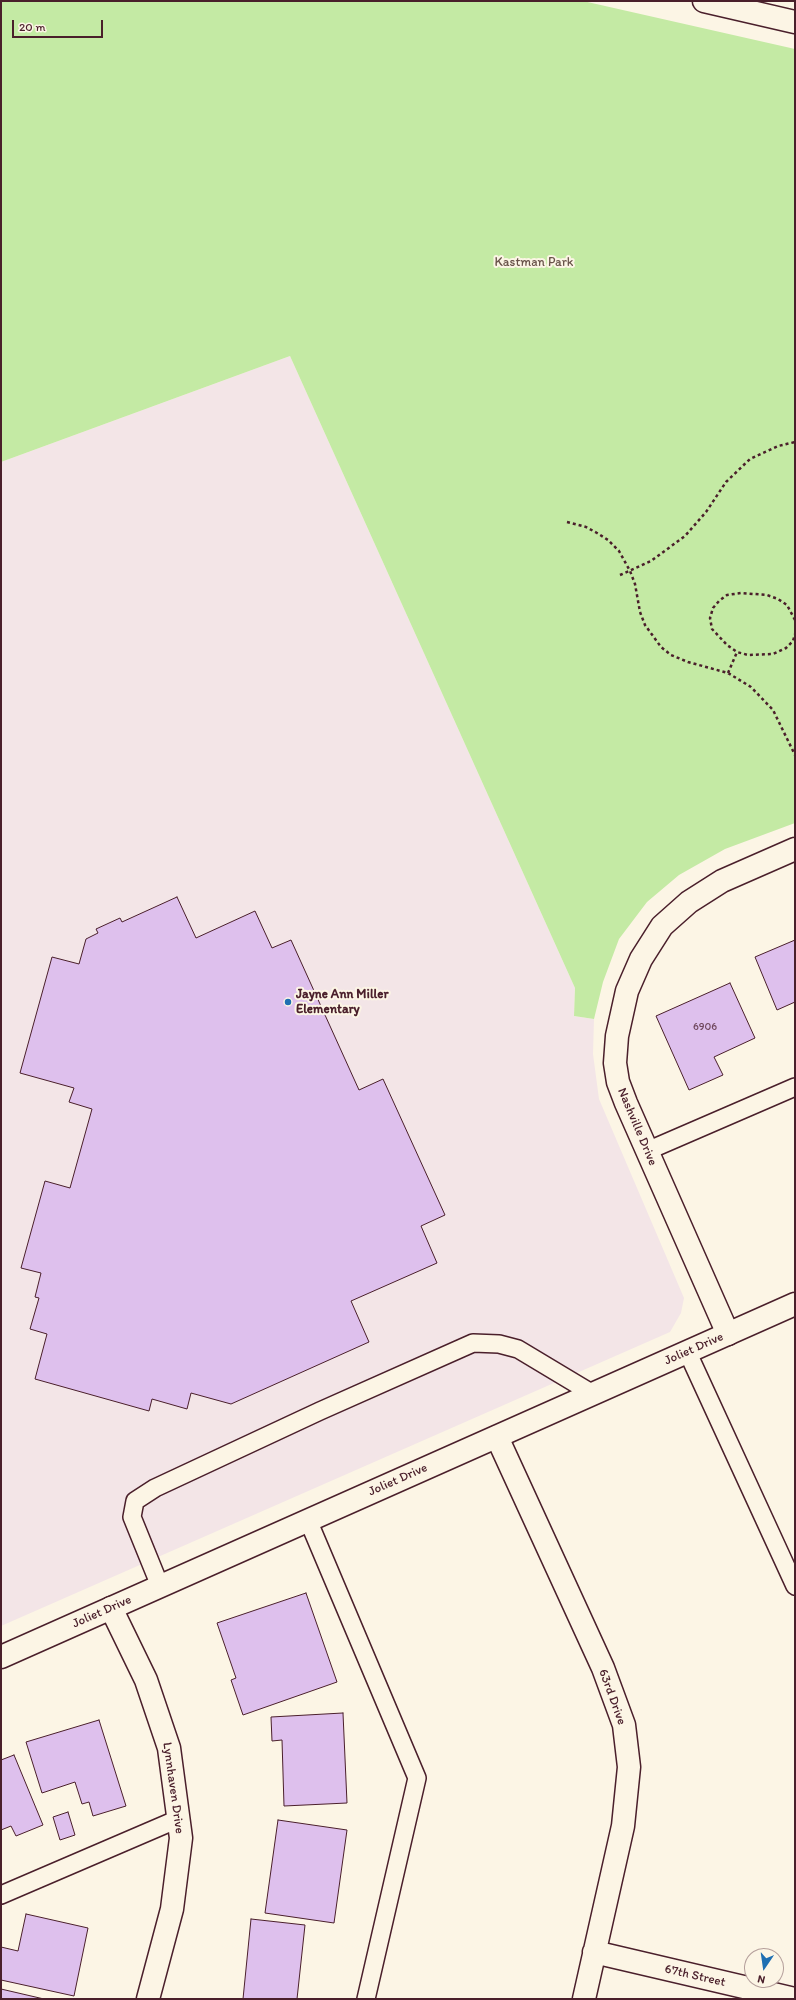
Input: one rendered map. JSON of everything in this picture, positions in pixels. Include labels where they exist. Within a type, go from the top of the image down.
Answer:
[{"type":"street","points":[[704,1],[795,22]]},
{"type":"street","name":"Nashville Drive","points":[[728,1334],[647,1152],[618,1082],[615,1063],[617,1036],[627,991],[641,959],[662,926],[689,902],[722,881],[795,849]]},
{"type":"street","name":"Joliet Drive","points":[[1,1657],[795,1304]]},
{"type":"street","name":"63rd Drive","points":[[497,1437],[603,1668],[624,1725],[629,1767],[623,1826],[584,1999]]},
{"type":"street","name":"Lynnhaven Drive","points":[[111,1608],[146,1680],[169,1748],[181,1838],[172,1909],[148,1999]]},
{"type":"street","name":"67th Street","points":[[594,1952],[795,1999]]},
{"type":"lane","points":[[647,1152],[795,1087]]},
{"type":"lane","points":[[160,1586],[132,1517],[135,1501],[177,1478],[452,1352],[473,1343],[500,1344],[518,1349],[593,1394]]},
{"type":"lane","points":[[687,1352],[795,1586]]},
{"type":"lane","points":[[308,1520],[416,1778],[366,1999]]},
{"type":"lane","points":[[1,1895],[178,1819]]},
{"type":"path","points":[[620,575],[651,562],[685,536],[706,512],[726,482],[750,459],[772,448],[795,442]]},
{"type":"path","points":[[567,522],[586,527],[608,540],[619,551],[635,584],[640,612],[645,625],[661,646],[671,654],[688,662],[728,673],[742,680],[762,697],[772,710],[795,755]]},
{"type":"path","points":[[795,620],[787,605],[778,599],[753,593],[741,592],[727,595],[713,608],[710,618],[712,629],[718,637],[737,652],[760,656],[774,654],[786,648],[793,641],[795,634]]},
{"type":"path","points":[[728,673],[737,652]]},
{"type":"shaded area","name":"Jayne Ann Miller Elementary","points":[[290,356],[575,988],[574,1016],[594,1019],[593,1054],[599,1099],[684,1298],[681,1313],[670,1332],[1,1626],[1,462]]},
{"type":"green space","name":"Kastman Park","points":[[1,1],[583,1],[795,49],[795,823],[725,849],[679,875],[647,902],[619,939],[603,982],[594,1019],[574,1016],[575,988],[290,356],[1,462]]},
{"type":"building","points":[[177,897],[196,938],[255,911],[272,948],[291,940],[359,1090],[383,1079],[445,1215],[421,1226],[437,1263],[351,1301],[369,1342],[231,1404],[191,1393],[187,1409],[152,1399],[149,1411],[35,1379],[47,1334],[30,1329],[39,1298],[35,1297],[41,1273],[21,1268],[45,1181],[70,1188],[92,1109],[69,1102],[74,1088],[20,1073],[52,957],[79,964],[86,939],[98,933],[96,929],[120,918],[122,922]]},
{"type":"building","points":[[795,940],[795,1002],[777,1010],[755,957]]},
{"type":"building","points":[[730,983],[755,1038],[714,1057],[723,1075],[689,1090],[656,1016]]},
{"type":"building","points":[[306,1593],[337,1682],[243,1715],[231,1680],[236,1678],[217,1623]]},
{"type":"building","points":[[343,1713],[347,1803],[284,1806],[282,1740],[272,1741],[271,1717]]},
{"type":"building","points":[[99,1720],[126,1806],[93,1816],[89,1802],[82,1804],[75,1782],[42,1793],[26,1742]]},
{"type":"building","points":[[14,1755],[43,1825],[16,1836],[11,1826],[1,1830],[1,1760]]},
{"type":"building","points":[[68,1812],[75,1835],[60,1840],[53,1817]]},
{"type":"building","points":[[278,1820],[347,1830],[334,1923],[265,1913]]},
{"type":"building","points":[[26,1914],[88,1928],[74,1996],[1,1980],[1,1947],[18,1951]]},
{"type":"building","points":[[251,1919],[305,1925],[297,1999],[243,1999]]},
{"type":"building","points":[[1,1989],[44,1999],[1,1999]]},
{"type":"place","name":"Jayne Ann Miller Elementary","points":[[288,1002]]}]
